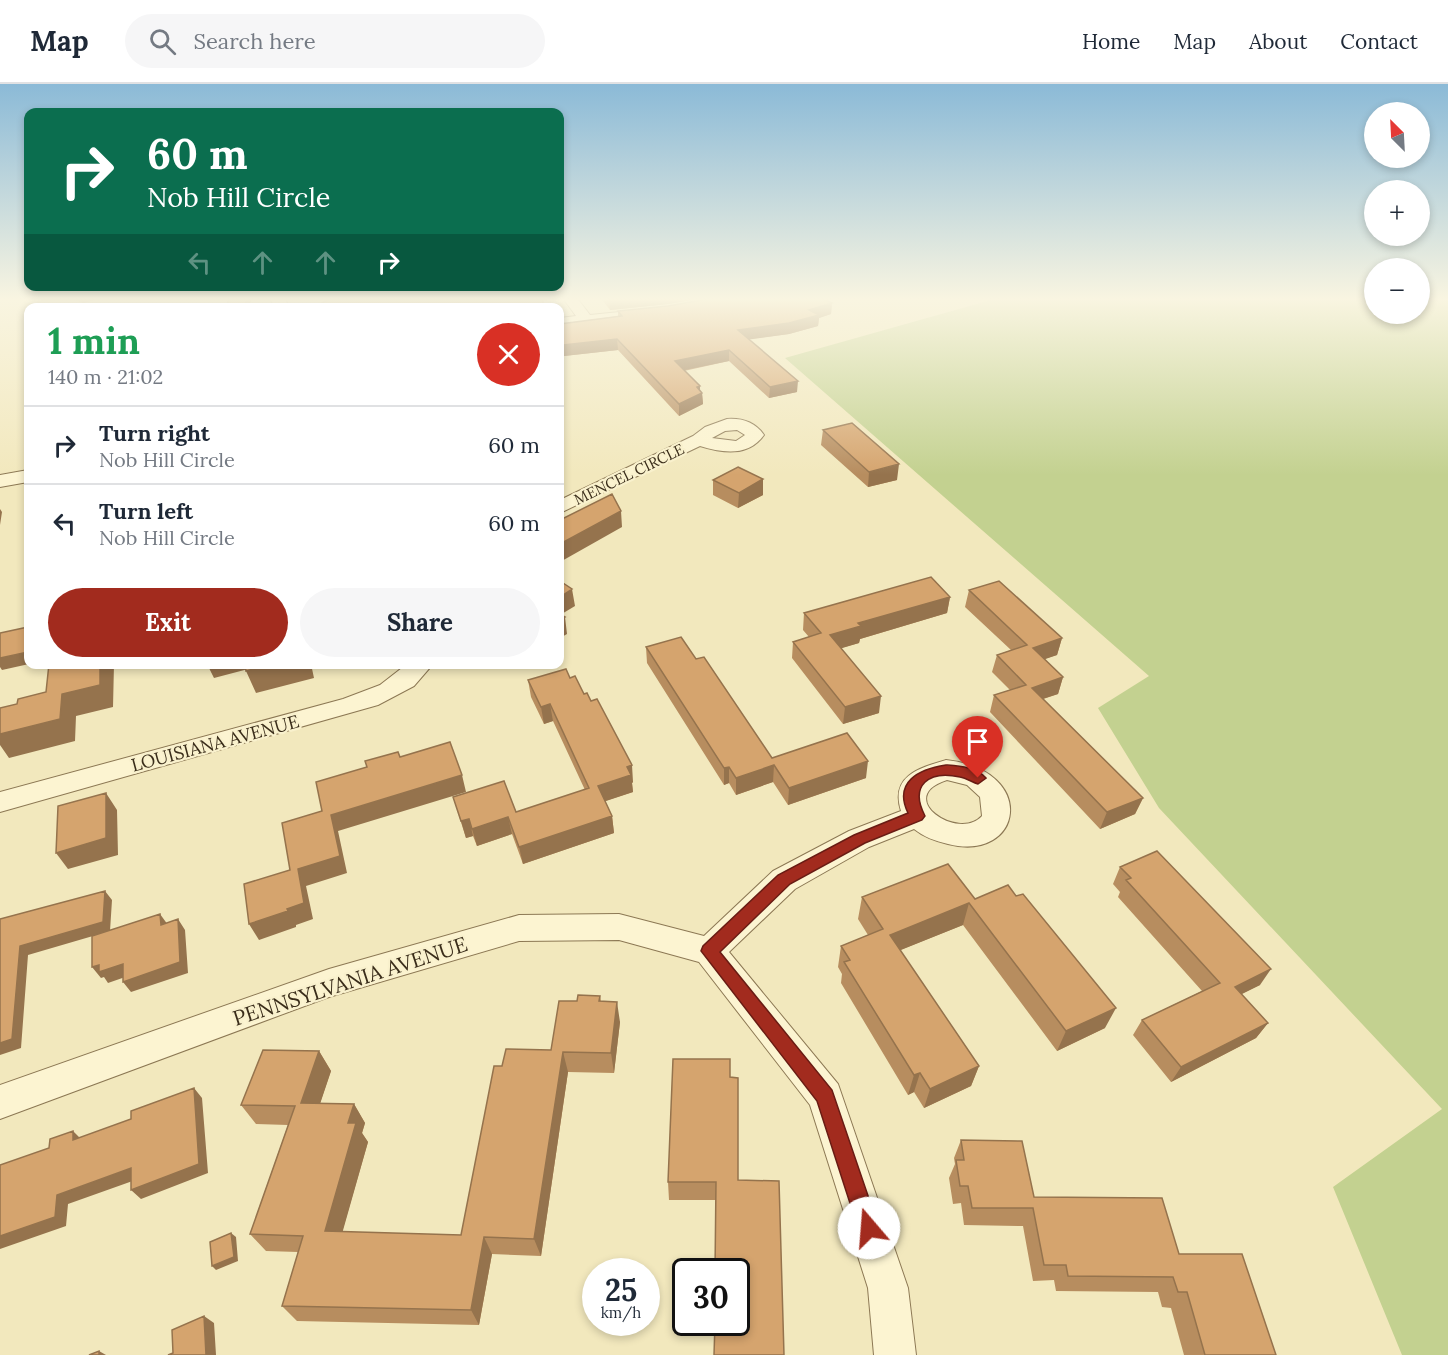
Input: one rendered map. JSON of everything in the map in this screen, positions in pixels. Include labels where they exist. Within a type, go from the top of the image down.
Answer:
[{"type":"street","name":"MENCEL CIRCLE","points":[[564,505],[699,440]]},
{"type":"street","points":[[0,481],[24,477]]},
{"type":"street","name":"LOUISIANA AVENUE","points":[[0,802],[349,706],[385,694],[408,679],[417,669]]},
{"type":"street","points":[[895,1355],[888,1288],[825,1096],[709,951],[784,879],[859,839],[917,816]]},
{"type":"street","name":"PENNSYLVANIA AVENUE","points":[[0,1102],[329,983],[519,928],[620,927],[709,951]]},
{"type":"green space","points":[[1448,357],[1448,1355],[1402,1355],[1333,1187],[1442,1109],[1159,808],[1098,708],[1149,676],[785,358]]},
{"type":"building","points":[[634,357],[693,357],[675,361],[700,386],[697,387],[702,393],[679,404]]},
{"type":"building","points":[[737,357],[770,357],[798,381],[770,387]]},
{"type":"building","points":[[852,423],[899,464],[869,472],[823,430]]},
{"type":"building","points":[[738,467],[763,479],[739,493],[713,480]]},
{"type":"building","points":[[612,494],[621,511],[564,542],[564,518]]},
{"type":"building","points":[[931,577],[950,597],[858,623],[861,626],[830,635],[881,696],[845,707],[793,642],[821,633],[804,613]]},
{"type":"building","points":[[999,581],[1062,638],[1033,648],[1063,677],[1032,688],[1143,798],[1107,812],[994,695],[1026,685],[997,655],[1027,645],[969,590]]},
{"type":"building","points":[[564,584],[572,589],[564,594]]},
{"type":"building","points":[[24,628],[24,653],[0,658],[0,633]]},
{"type":"building","points":[[681,637],[696,659],[704,657],[772,758],[847,733],[868,761],[789,788],[774,765],[736,778],[729,767],[724,768],[646,647]]},
{"type":"building","points":[[48,669],[100,669],[100,685],[62,694],[60,719],[0,734],[0,708],[17,704],[18,699],[46,692]]},
{"type":"building","points":[[566,669],[570,678],[575,676],[584,694],[587,693],[591,701],[597,699],[632,765],[627,767],[631,775],[598,786],[612,816],[519,847],[508,817],[472,829],[469,819],[461,821],[453,797],[504,781],[516,812],[589,788],[550,704],[541,707],[528,680]]},
{"type":"building","points":[[450,742],[462,775],[331,815],[340,856],[298,869],[304,903],[249,924],[244,884],[290,870],[282,823],[322,811],[316,782],[367,767],[365,761],[398,752],[400,757]]},
{"type":"building","points":[[106,793],[106,838],[56,853],[58,806]]},
{"type":"building","points":[[1157,851],[1271,969],[1235,987],[1268,1023],[1181,1067],[1142,1020],[1220,983],[1126,880],[1131,878],[1120,867]]},
{"type":"building","points":[[948,864],[975,899],[1008,885],[1016,896],[1023,894],[1116,1008],[1066,1031],[969,903],[890,935],[979,1066],[930,1089],[920,1073],[914,1075],[844,962],[850,960],[841,946],[883,929],[862,897]]},
{"type":"building","points":[[105,891],[103,922],[20,946],[12,1039],[0,1043],[0,919]]},
{"type":"building","points":[[160,914],[161,925],[178,919],[180,962],[123,982],[123,964],[99,972],[99,965],[92,967],[92,936]]},
{"type":"building","points":[[578,995],[600,996],[599,1001],[617,1002],[611,1053],[563,1052],[534,1239],[484,1237],[471,1310],[282,1306],[303,1236],[250,1234],[295,1106],[241,1105],[263,1050],[319,1051],[301,1103],[354,1104],[348,1123],[356,1123],[325,1231],[461,1235],[494,1066],[502,1066],[506,1049],[551,1050],[559,1001],[577,1001]]},
{"type":"building","points":[[673,1059],[730,1059],[730,1077],[738,1078],[738,1180],[779,1181],[784,1355],[714,1355],[715,1336],[750,1336],[750,1258],[715,1258],[716,1182],[668,1182]]},
{"type":"building","points":[[194,1088],[199,1164],[131,1190],[131,1168],[57,1195],[55,1217],[0,1236],[0,1165],[49,1148],[50,1139],[73,1131],[73,1140],[131,1119],[131,1111]]},
{"type":"building","points":[[961,1140],[1022,1141],[1034,1197],[1162,1198],[1179,1254],[1242,1254],[1276,1355],[1205,1355],[1187,1292],[1178,1292],[1173,1277],[1068,1276],[1066,1265],[1044,1265],[1033,1208],[972,1208],[968,1186],[960,1186],[956,1160],[964,1160]]},
{"type":"building","points":[[231,1233],[234,1257],[212,1266],[210,1242]]},
{"type":"building","points":[[204,1316],[206,1355],[168,1355],[173,1353],[172,1330]]},
{"type":"route","points":[[869,1228],[825,1096],[709,951],[784,879],[859,839],[917,816],[911,803],[911,791],[918,780],[930,773],[946,770],[963,772],[978,778]]}]
